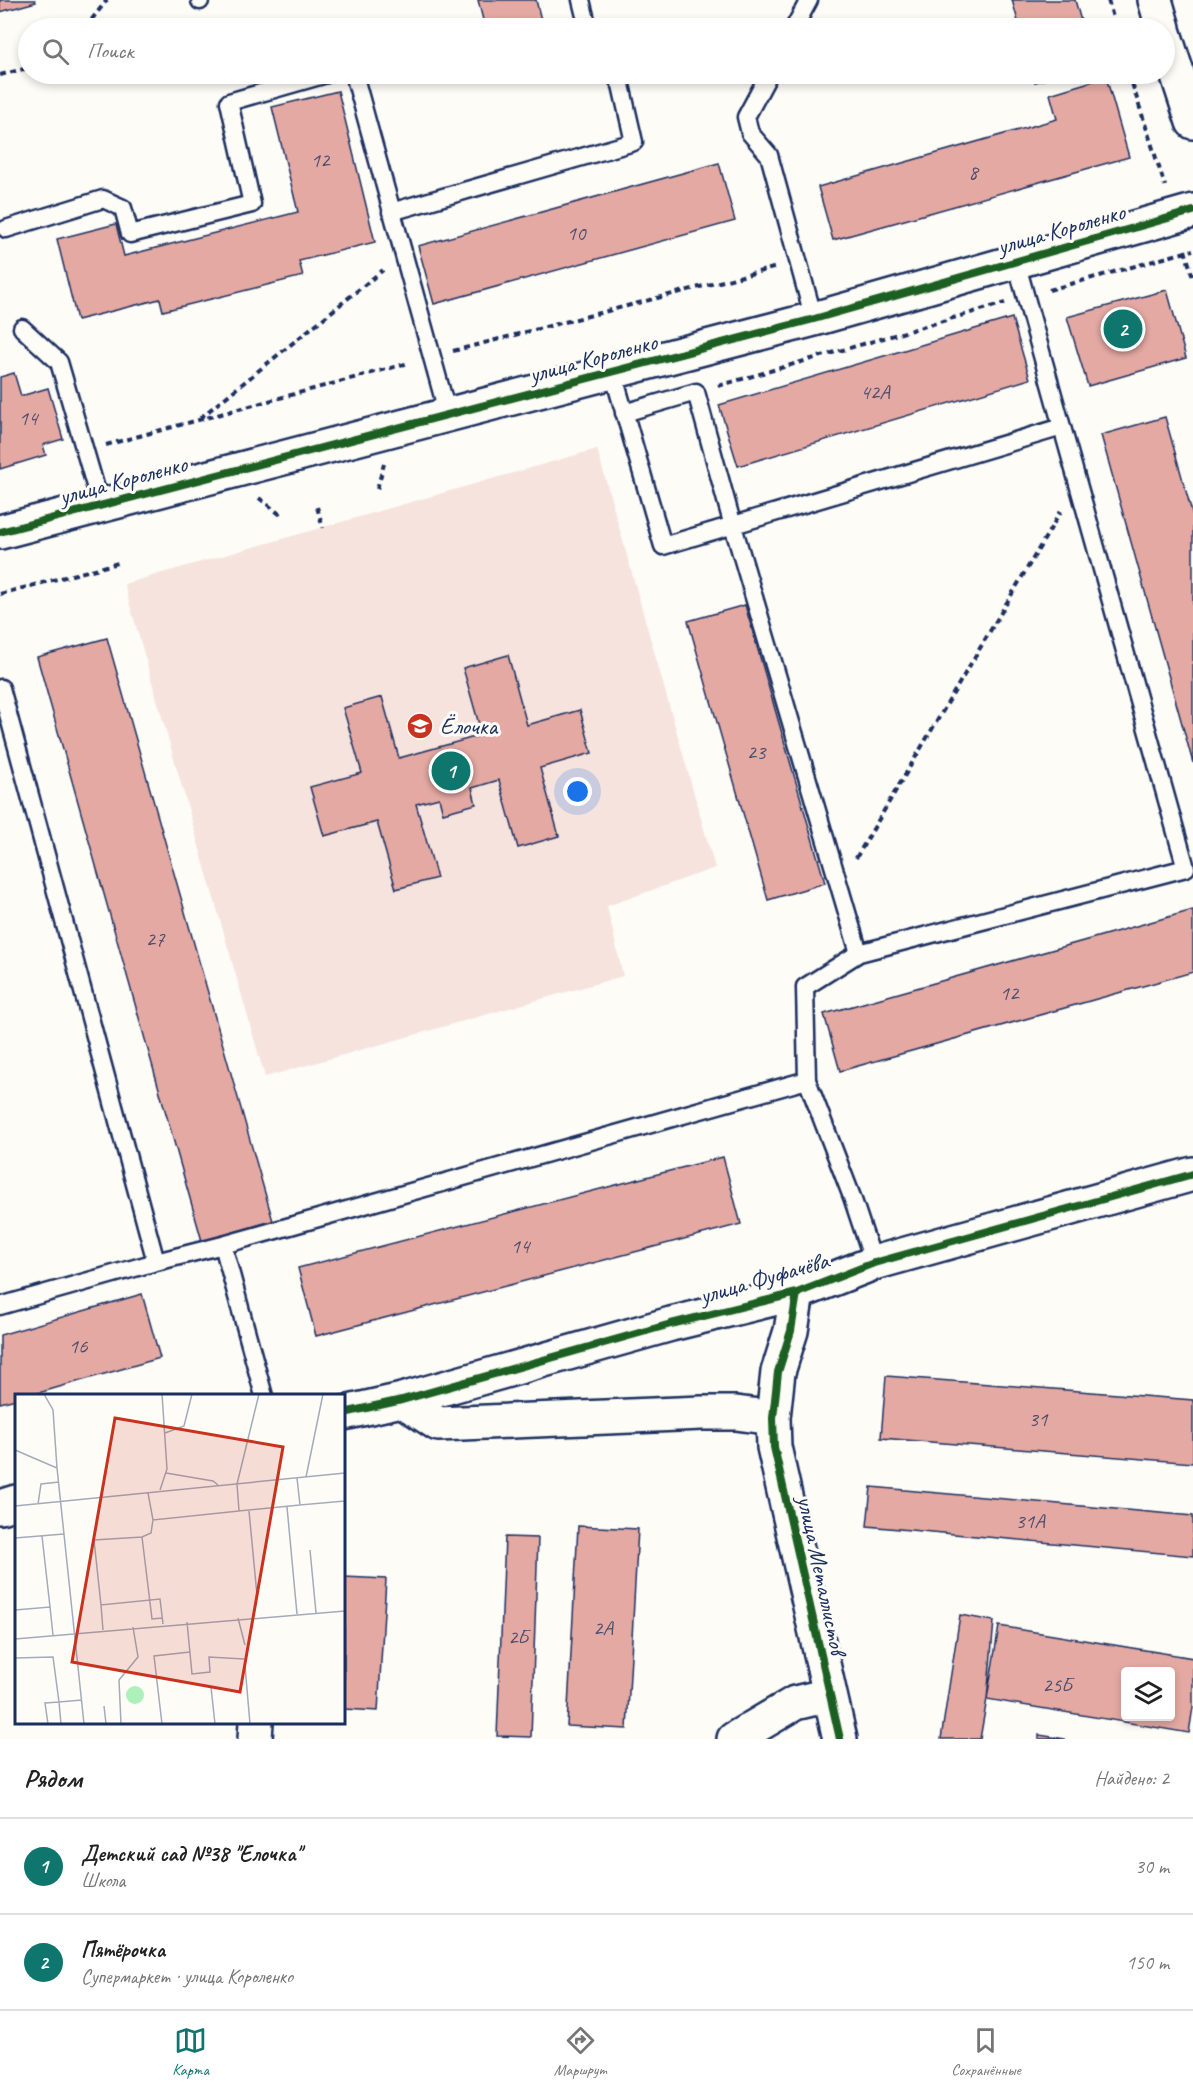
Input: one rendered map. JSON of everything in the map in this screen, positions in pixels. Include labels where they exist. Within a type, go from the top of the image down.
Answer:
[{"type":"street","points":[[1155,0],[1160,18]]},
{"type":"street","points":[[1175,67],[1193,122]]},
{"type":"street","name":"улица Короленко","points":[[0,532],[814,319],[1184,213]]},
{"type":"street","name":"улица Фуфачёва","points":[[345,1413],[402,1400],[671,1324],[797,1293],[874,1263],[1193,1174]]},
{"type":"street","name":"улица Металлистов","points":[[797,1293],[791,1331],[778,1372],[773,1418],[774,1447],[840,1739]]},
{"type":"street","points":[[402,1400],[438,1424],[702,1413],[736,1413],[773,1418]]},
{"type":"street","points":[[0,1507],[15,1502]]},
{"type":"street","points":[[734,1739],[795,1703],[829,1695]]},
{"type":"street","points":[[255,1739],[256,1724]]},
{"type":"lane","points":[[581,0],[586,18]]},
{"type":"lane","points":[[799,18],[809,0]]},
{"type":"lane","points":[[6,230],[103,199],[123,208],[130,234],[252,204],[229,102],[292,84]]},
{"type":"lane","points":[[357,84],[448,415]]},
{"type":"lane","points":[[391,212],[634,142],[620,84]]},
{"type":"lane","points":[[764,84],[746,117],[750,133],[769,154],[814,319]]},
{"type":"lane","points":[[874,1263],[852,1197],[807,1080],[805,987],[859,953],[1186,868],[1016,262]]},
{"type":"lane","points":[[22,328],[59,362],[101,506]]},
{"type":"lane","points":[[613,373],[663,546],[1062,427]]},
{"type":"lane","points":[[624,413],[696,392],[733,526],[859,953]]},
{"type":"lane","points":[[0,688],[156,1262]]},
{"type":"lane","points":[[0,1306],[807,1080]]},
{"type":"lane","points":[[223,1245],[264,1394]]},
{"type":"path","points":[[92,18],[107,0]]},
{"type":"path","points":[[1108,0],[1113,18]]},
{"type":"path","points":[[0,75],[18,70]]},
{"type":"path","points":[[1133,84],[1184,213]]},
{"type":"path","points":[[696,392],[1193,250]]},
{"type":"path","points":[[197,420],[402,255]]},
{"type":"path","points":[[85,451],[798,261]]},
{"type":"path","points":[[840,885],[1077,484]]},
{"type":"path","points":[[317,507],[323,528]]},
{"type":"path","points":[[0,594],[118,563]]},
{"type":"shaded area","name":"Ёлочка","points":[[597,449],[715,868],[607,906],[623,976],[265,1077],[124,584]]},
{"type":"building","points":[[0,0],[35,0],[36,2],[0,12]]},
{"type":"building","points":[[478,0],[536,0],[540,18],[482,18]]},
{"type":"building","points":[[1012,0],[1075,0],[1080,18],[1017,18]]},
{"type":"building","points":[[1083,84],[1108,84],[1129,157],[833,240],[818,187],[1057,119],[1050,94]]},
{"type":"building","points":[[338,91],[375,242],[299,261],[303,276],[163,311],[160,299],[77,320],[57,239],[116,224],[124,256],[298,212],[272,107]]},
{"type":"building","points":[[719,163],[735,221],[434,304],[418,246]]},
{"type":"building","points":[[1167,290],[1186,358],[1088,386],[1067,317]]},
{"type":"building","points":[[1012,318],[1030,379],[738,466],[719,405]]},
{"type":"building","points":[[14,373],[21,396],[48,388],[63,439],[43,445],[46,455],[0,469],[0,377]]},
{"type":"building","points":[[1165,417],[1193,516],[1193,763],[1101,435]]},
{"type":"building","points":[[745,605],[825,883],[768,900],[688,621]]},
{"type":"building","points":[[107,638],[273,1221],[202,1241],[37,657]]},
{"type":"building","points":[[508,655],[527,725],[580,710],[592,753],[540,768],[559,836],[518,848],[499,780],[472,788],[476,804],[443,813],[439,798],[416,804],[437,878],[396,889],[377,822],[324,836],[310,787],[362,773],[343,708],[382,697],[399,758],[482,735],[463,668]]},
{"type":"building","points":[[1193,910],[1193,972],[840,1071],[824,1014]]},
{"type":"building","points":[[723,1157],[741,1224],[316,1336],[298,1268]]},
{"type":"building","points":[[142,1294],[160,1358],[35,1394],[15,1394],[15,1399],[0,1403],[0,1335]]},
{"type":"building","points":[[886,1376],[1193,1400],[1193,1463],[881,1438]]},
{"type":"building","points":[[871,1487],[1193,1516],[1193,1556],[867,1526]]},
{"type":"building","points":[[578,1526],[638,1529],[627,1729],[567,1726]]},
{"type":"building","points":[[505,1537],[538,1538],[531,1737],[497,1736]]},
{"type":"building","points":[[345,1577],[386,1579],[378,1711],[345,1709]]},
{"type":"building","points":[[960,1615],[994,1621],[987,1699],[980,1739],[941,1739]]},
{"type":"building","points":[[999,1626],[1193,1658],[1193,1707],[1189,1733],[987,1699]]},
{"type":"building","points":[[1039,1735],[1065,1739],[1039,1739]]},
{"type":"cycle path","points":[[0,532],[814,319],[1193,211]]},
{"type":"cycle path","points":[[345,1413],[402,1400],[671,1324],[797,1293],[874,1263],[1193,1174]]},
{"type":"cycle path","points":[[797,1293],[791,1331],[778,1372],[773,1418],[774,1447],[840,1739]]},
{"type":"place","name":"Пятёрочка","points":[[1123,329]]},
{"type":"place","name":"Ёлочка","points":[[420,726]]},
{"type":"place","name":"Детский сад №38 \"Елочка\"","points":[[451,771]]}]
